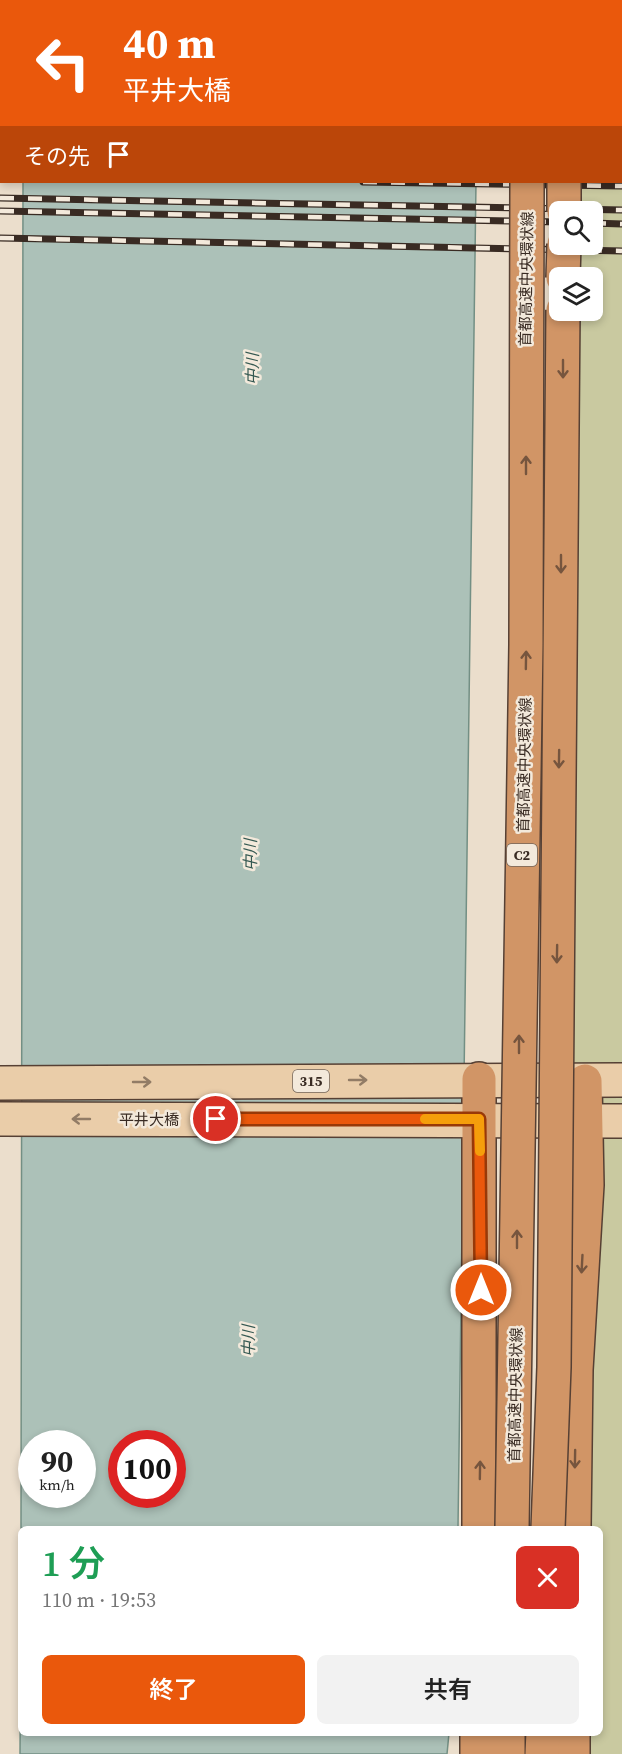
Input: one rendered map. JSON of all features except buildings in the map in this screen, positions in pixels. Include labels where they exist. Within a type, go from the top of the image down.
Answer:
[{"type":"highway","name":"首都高速中央環状線","points":[[512,1526],[526,645],[527,183]]},
{"type":"highway","points":[[564,183],[564,201]]},
{"type":"highway","name":"C2","points":[[548,1526],[554,1367],[563,321]]},
{"type":"highway","points":[[478,1079],[479,1526]]},
{"type":"highway","points":[[574,1526],[576,1370],[587,1185],[585,1080]]},
{"type":"highway","points":[[477,1736],[477,1754]]},
{"type":"highway","points":[[508,1736],[508,1754]]},
{"type":"highway","points":[[543,1736],[543,1754]]},
{"type":"highway","points":[[573,1736],[573,1754]]},
{"type":"main road","name":"315","points":[[0,1083],[622,1080]]},
{"type":"main road","name":"平井大橋","points":[[0,1119],[622,1120]]},
{"type":"green space","points":[[579,183],[622,183],[622,1754],[563,1754],[563,1736],[603,1736],[603,1526],[565,1526],[578,321],[603,321],[603,267],[578,267],[578,255],[603,255],[603,201],[579,201]]},
{"type":"water","name":"中川","points":[[23,183],[476,183],[458,1526],[21,1526],[21,1508],[96,1508],[96,1430],[21,1430]]},
{"type":"water","points":[[20,1736],[449,1736],[447,1754],[20,1754]]},
{"type":"railway","points":[[428,183],[622,186]]},
{"type":"railway","points":[[0,198],[622,210]]},
{"type":"railway","points":[[0,211],[549,222]]},
{"type":"railway","points":[[603,223],[622,224]]},
{"type":"railway","points":[[0,238],[622,251]]},
{"type":"slow traffic","points":[[425,1119],[479,1119],[480,1151]]},
{"type":"route","points":[[216,1119],[479,1119],[481,1290]]}]
